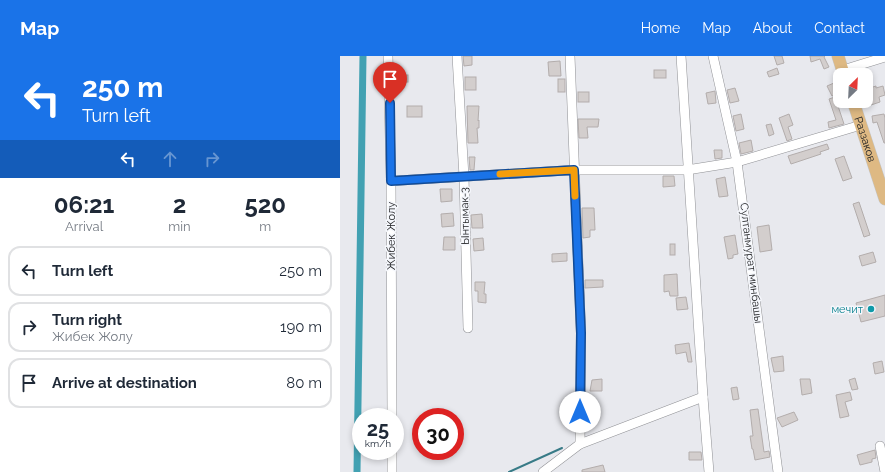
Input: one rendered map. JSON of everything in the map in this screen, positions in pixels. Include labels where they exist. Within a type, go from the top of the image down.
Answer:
[{"type":"main road","points":[[838,56],[842,68]]},
{"type":"main road","name":"Раззаков","points":[[855,108],[885,200]]},
{"type":"street","name":"Жибек Жолу","points":[[388,56],[391,181],[392,408]]},
{"type":"street","name":"Ынтымак-3","points":[[457,56],[464,176],[468,328]]},
{"type":"street","points":[[570,56],[581,333],[580,444]]},
{"type":"street","points":[[681,56],[687,170],[709,472]]},
{"type":"street","name":"Султанмурат минбашы","points":[[713,56],[737,162],[778,472]]},
{"type":"street","points":[[857,68],[885,57]]},
{"type":"street","points":[[391,181],[574,170],[687,170],[737,162],[861,125]]},
{"type":"street","points":[[543,472],[580,444],[703,397]]},
{"type":"street","points":[[880,446],[885,472]]},
{"type":"street","points":[[392,460],[392,472]]},
{"type":"building","points":[[463,56],[472,56],[472,65],[464,66]]},
{"type":"building","points":[[774,56],[782,56],[784,63],[777,65]]},
{"type":"building","points":[[810,56],[825,56],[824,57],[829,67],[824,69],[820,59],[811,62]]},
{"type":"building","points":[[560,61],[561,76],[549,76],[548,62]]},
{"type":"building","points":[[777,68],[779,74],[769,77],[767,72]]},
{"type":"building","points":[[654,70],[666,70],[666,78],[654,78]]},
{"type":"building","points":[[397,75],[408,75],[408,82],[397,82]]},
{"type":"building","points":[[465,77],[476,77],[476,90],[465,90]]},
{"type":"building","points":[[558,79],[565,79],[565,92],[558,92]]},
{"type":"building","points":[[833,83],[833,96],[832,96],[827,86]]},
{"type":"building","points":[[876,86],[876,88],[883,86],[885,95],[879,97],[880,102],[873,104],[873,87]]},
{"type":"building","points":[[735,88],[739,101],[730,103],[727,90]]},
{"type":"building","points":[[715,91],[716,103],[708,104],[706,93]]},
{"type":"building","points":[[578,92],[589,92],[589,102],[578,102]]},
{"type":"building","points":[[833,98],[833,108],[839,108],[844,124],[829,128],[828,122],[836,120],[829,99]]},
{"type":"building","points":[[407,106],[422,106],[422,117],[407,117]]},
{"type":"building","points":[[467,106],[479,106],[479,128],[477,128],[478,143],[468,143]]},
{"type":"building","points":[[741,114],[744,129],[736,131],[733,116]]},
{"type":"building","points":[[789,114],[793,125],[788,127],[792,139],[787,141],[779,118]]},
{"type":"building","points":[[884,114],[885,143],[877,122],[873,123],[872,116]]},
{"type":"building","points":[[578,119],[599,119],[598,127],[587,127],[588,138],[579,138]]},
{"type":"building","points":[[771,124],[774,134],[769,136],[766,125]]},
{"type":"building","points":[[751,140],[753,151],[741,154],[739,143]]},
{"type":"building","points":[[827,144],[829,149],[820,152],[821,154],[791,164],[788,156]]},
{"type":"building","points":[[714,150],[722,150],[722,158],[715,159]]},
{"type":"building","points":[[844,156],[852,178],[843,181],[835,159]]},
{"type":"building","points":[[469,157],[475,157],[474,170],[470,170]]},
{"type":"building","points":[[663,176],[674,176],[675,186],[663,187]]},
{"type":"building","points":[[725,177],[728,196],[719,197],[716,179]]},
{"type":"building","points":[[440,189],[452,189],[452,201],[441,202]]},
{"type":"building","points":[[859,202],[870,235],[864,237],[853,204]]},
{"type":"building","points":[[582,208],[594,208],[595,230],[590,230],[590,237],[583,238]]},
{"type":"building","points":[[453,213],[454,226],[442,227],[441,214]]},
{"type":"building","points":[[482,214],[483,228],[472,228],[471,215]]},
{"type":"building","points":[[769,225],[772,250],[760,252],[757,227]]},
{"type":"building","points":[[735,235],[738,254],[733,255],[733,258],[728,259],[724,237]]},
{"type":"building","points":[[444,237],[455,237],[455,250],[443,250]]},
{"type":"building","points":[[483,238],[484,250],[474,251],[473,239]]},
{"type":"building","points":[[670,244],[675,244],[675,255],[670,255]]},
{"type":"building","points":[[873,252],[876,262],[862,266],[859,256]]},
{"type":"building","points":[[567,253],[567,261],[552,262],[552,254]]},
{"type":"building","points":[[677,274],[678,296],[670,296],[669,291],[664,292],[664,275]]},
{"type":"building","points":[[585,280],[603,280],[603,287],[585,288]]},
{"type":"building","points":[[475,282],[485,282],[484,294],[486,294],[486,303],[478,302],[478,291],[475,291]]},
{"type":"building","name":"мечит","points":[[885,295],[885,316],[861,322],[856,303]]},
{"type":"building","points":[[686,297],[688,309],[677,310],[676,298]]},
{"type":"building","points":[[689,343],[692,362],[688,362],[686,352],[676,354],[675,345]]},
{"type":"building","points":[[783,356],[784,371],[774,372],[771,358]]},
{"type":"building","points":[[882,361],[884,372],[875,374],[873,363]]},
{"type":"building","points":[[855,378],[858,389],[852,390],[849,380]]},
{"type":"building","points":[[602,379],[602,391],[590,391],[592,380]]},
{"type":"building","points":[[800,379],[810,379],[812,393],[802,395]]},
{"type":"building","points":[[737,387],[739,399],[733,400],[731,388]]},
{"type":"building","points":[[850,392],[852,400],[845,402],[849,416],[840,418],[836,395]]},
{"type":"building","points":[[758,409],[764,452],[769,451],[770,457],[755,460],[750,436],[753,436],[750,410]]},
{"type":"building","points":[[794,412],[798,420],[782,427],[777,418]]},
{"type":"building","points":[[875,450],[876,458],[872,459],[872,462],[860,465],[857,455]]},
{"type":"building","points":[[689,452],[701,452],[702,460],[689,460]]},
{"type":"building","points":[[603,465],[605,472],[582,472],[582,470]]},
{"type":"waterway","points":[[357,472],[363,56]]},
{"type":"waterway","points":[[509,472],[562,448]]},
{"type":"slow traffic","points":[[500,174],[574,170],[575,196]]},
{"type":"place","name":"мечит","points":[[871,309]]},
{"type":"route","points":[[390,103],[391,181],[574,170],[581,333],[580,412]]}]
